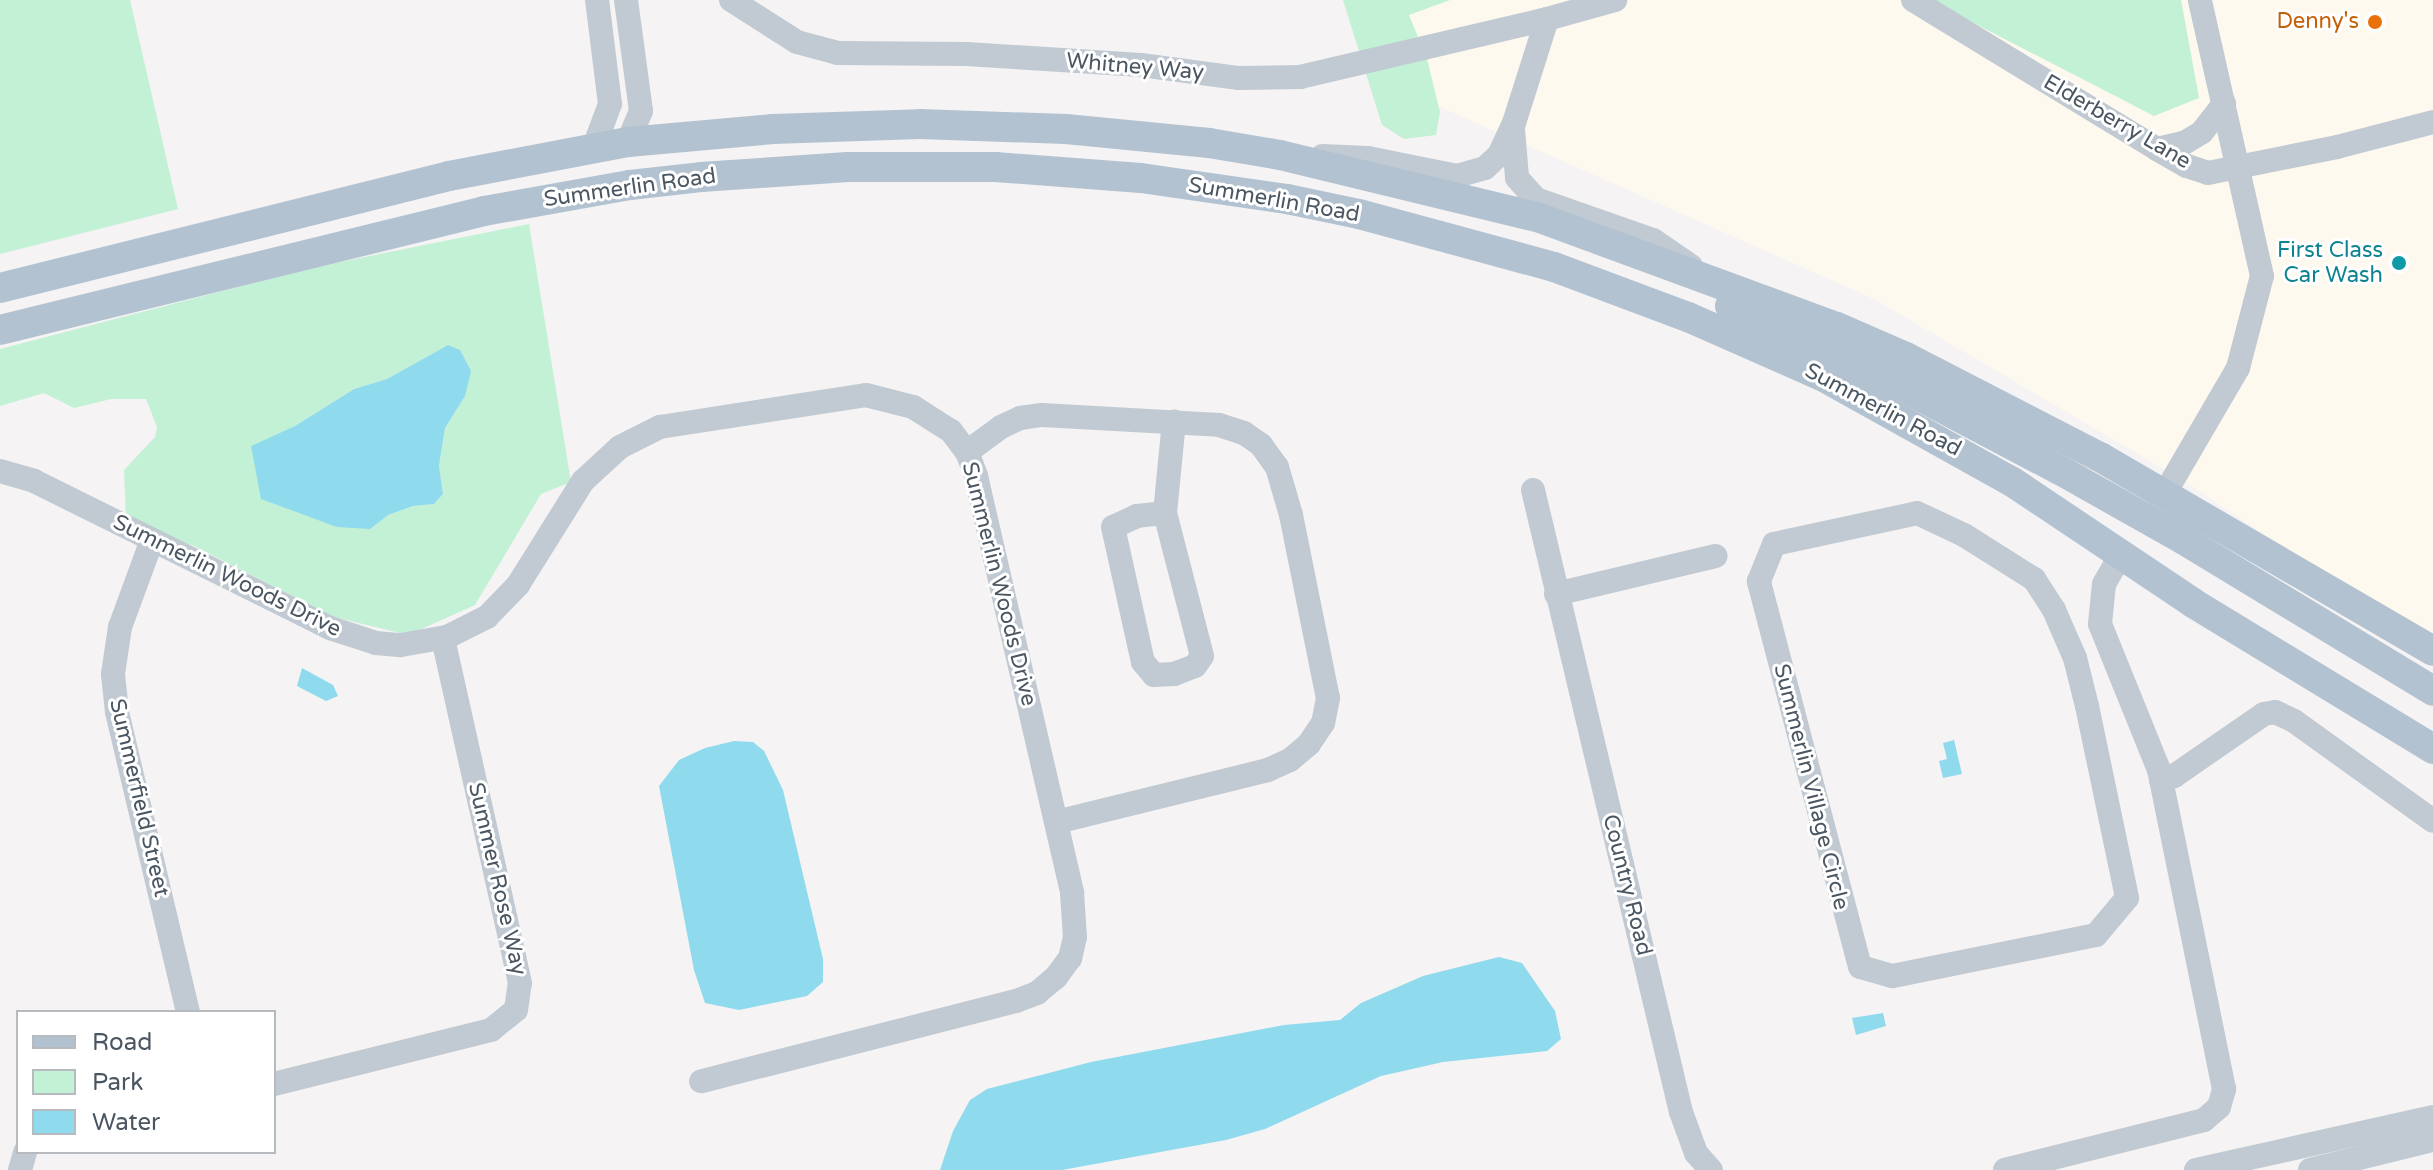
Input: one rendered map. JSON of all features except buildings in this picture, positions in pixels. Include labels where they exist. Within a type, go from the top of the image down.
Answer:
[{"type":"main road","name":"Summerlin Road","points":[[0,288],[449,176],[628,142],[844,125],[992,125],[1139,134],[1280,155],[1540,218],[1709,278],[1906,357],[2165,493],[2433,651]]},
{"type":"main road","points":[[135,297],[251,250],[503,190],[581,176],[603,168],[628,142]]},
{"type":"main road","name":"Summerlin Road","points":[[0,330],[484,211],[658,182],[776,170],[923,166],[1141,178],[1359,214],[1497,250],[1622,291],[1756,345],[1886,409],[2011,481],[2259,644],[2433,749]]},
{"type":"main road","points":[[1540,218],[1606,258],[1778,327],[2015,446],[2184,540],[2433,691]]},
{"type":"street","points":[[594,147],[610,104],[597,0]]},
{"type":"street","points":[[626,0],[641,111],[628,142]]},
{"type":"street","name":"Whitney Way","points":[[731,0],[797,42],[838,53],[966,54],[1141,65],[1239,78],[1300,77],[1547,19]]},
{"type":"street","points":[[1280,155],[1368,158],[1466,176],[1493,162],[1514,123],[1547,19],[1615,0]]},
{"type":"street","name":"Elderberry Lane","points":[[1913,0],[2157,149],[2187,166],[2208,173],[2239,169],[2433,122]]},
{"type":"street","points":[[2165,493],[2238,368],[2254,319],[2262,276],[2200,0]]},
{"type":"street","points":[[2157,149],[2184,143],[2202,132],[2224,104]]},
{"type":"street","points":[[1514,123],[1514,166],[1529,194],[1544,204],[1653,240],[1709,278]]},
{"type":"street","name":"Summerlin Woods Drive","points":[[0,471],[34,481],[353,637],[401,645],[443,638],[487,617],[504,603],[583,481],[620,447],[660,427],[866,395],[913,407],[951,431],[967,452],[976,476],[1056,822],[1072,893],[1075,937],[1070,958],[1056,977],[1037,993],[1016,1001],[701,1081]]},
{"type":"street","points":[[967,452],[1001,427],[1020,418],[1174,421],[1219,425],[1244,433],[1261,445],[1277,467],[1291,515],[1328,698],[1323,723],[1309,744],[1290,760],[1268,770],[1056,822]]},
{"type":"street","points":[[1165,513],[1137,516],[1113,527],[1143,662],[1154,675],[1174,674],[1195,666],[1202,656],[1165,513],[1174,421]]},
{"type":"street","name":"Country Road","points":[[1533,490],[1681,1112],[1696,1153],[1711,1170]]},
{"type":"street","name":"Summerlin Village Circle","points":[[1917,513],[1964,535],[2034,579],[2054,610],[2075,658],[2087,706],[2127,898],[2115,917],[2096,935],[1892,976],[1860,967],[1759,581],[1774,544],[1917,513]]},
{"type":"street","name":"Summerfield Street","points":[[152,540],[120,627],[113,674],[117,712],[188,1010]]},
{"type":"street","points":[[2005,1170],[2204,1120],[2219,1107],[2224,1089],[2161,780],[2103,636],[2099,610],[2104,584],[2121,554]]},
{"type":"street","points":[[1556,594],[1716,556]]},
{"type":"street","name":"Summer Rose Way","points":[[276,1084],[491,1030],[516,1010],[520,983],[443,638]]},
{"type":"street","points":[[2087,706],[2127,694]]},
{"type":"street","points":[[2161,780],[2174,776],[2264,714],[2275,712],[2294,721],[2433,821]]},
{"type":"street","points":[[2196,1170],[2433,1117]]},
{"type":"street","points":[[2310,1170],[2433,1140]]},
{"type":"shaded area","points":[[1450,0],[1929,0],[2199,97],[2181,0],[2433,0],[2433,638],[2309,565],[2189,484],[1874,299],[1438,106],[1427,59],[1408,14]]},
{"type":"green space","points":[[0,0],[130,0],[178,209],[0,254]]},
{"type":"green space","points":[[1343,0],[1450,0],[1409,15],[1427,59],[1440,112],[1436,135],[1404,139],[1382,125]]},
{"type":"green space","points":[[1929,0],[2181,0],[2199,98],[2154,116]]},
{"type":"green space","points":[[529,224],[571,482],[541,494],[475,605],[408,635],[334,617],[194,546],[126,520],[124,470],[155,437],[157,427],[146,399],[111,399],[74,408],[44,393],[0,406],[0,349],[315,267]],"holes":[[[448,345],[465,396],[445,428],[439,466],[443,494],[434,504],[413,506],[388,515],[252,447],[295,426],[354,389],[387,379]]]},
{"type":"water","points":[[448,345],[460,350],[471,371],[465,396],[445,428],[439,466],[443,494],[434,504],[413,506],[388,515],[370,529],[337,527],[261,499],[251,446],[295,426],[354,389],[387,379]]},
{"type":"water","points":[[302,668],[333,685],[338,696],[326,701],[297,686]]},
{"type":"water","points":[[1954,740],[1962,774],[1943,778],[1939,761],[1947,759],[1943,743]]},
{"type":"water","points":[[734,741],[753,742],[764,751],[783,790],[823,959],[823,982],[807,996],[739,1010],[705,1003],[694,970],[659,786],[679,760],[705,748]]},
{"type":"water","points":[[1499,957],[1522,963],[1555,1011],[1561,1039],[1547,1051],[1443,1062],[1381,1076],[1265,1129],[1226,1140],[1062,1170],[940,1170],[953,1131],[970,1100],[987,1089],[1091,1062],[1284,1025],[1340,1020],[1361,1003],[1423,976]]},
{"type":"water","points":[[1883,1013],[1886,1026],[1856,1035],[1852,1018]]},
{"type":"place","name":"Denny's","points":[[2375,22]]},
{"type":"place","name":"First Class Car Wash","points":[[2399,263]]}]
